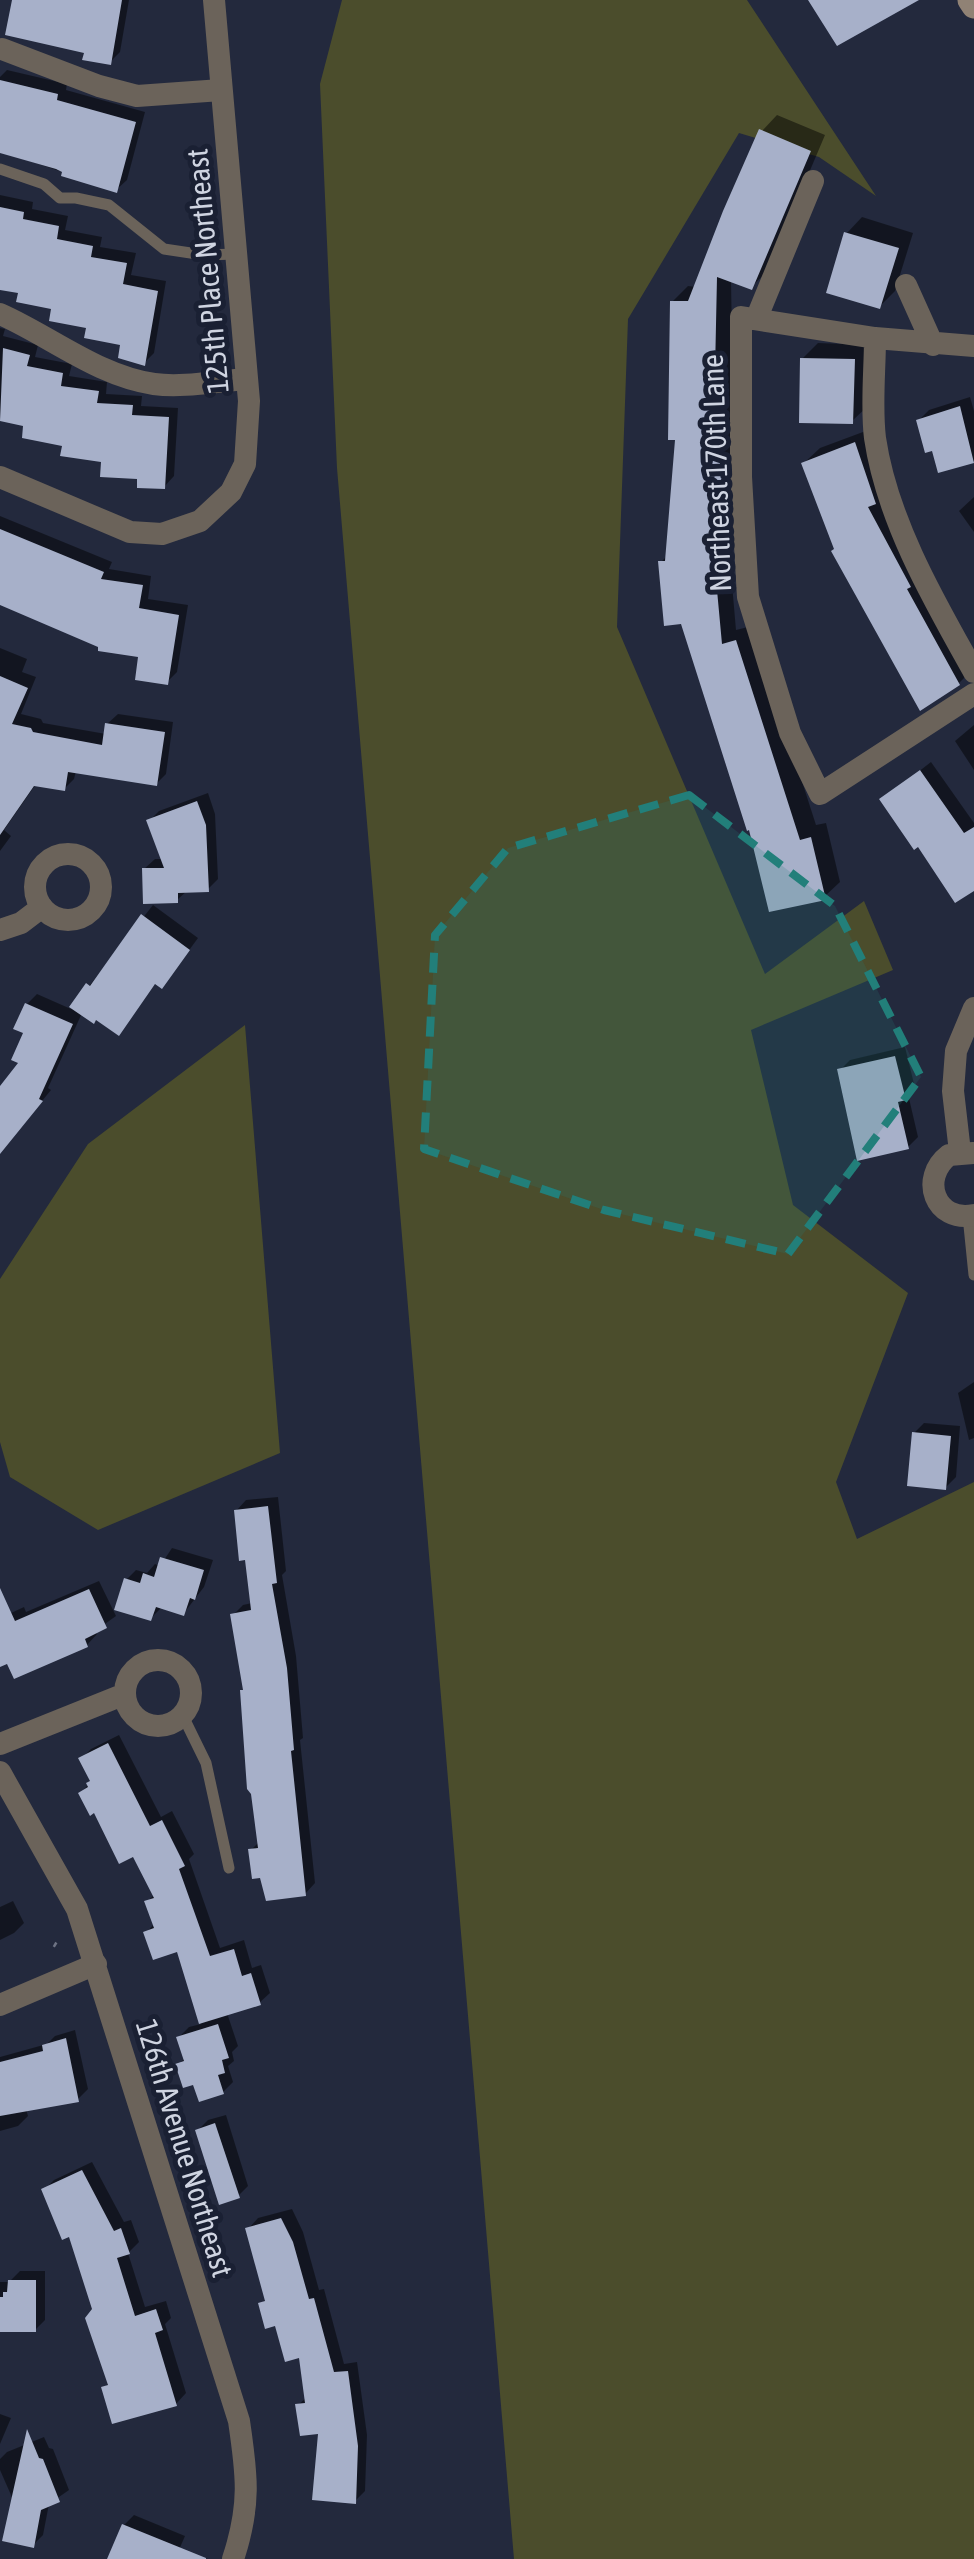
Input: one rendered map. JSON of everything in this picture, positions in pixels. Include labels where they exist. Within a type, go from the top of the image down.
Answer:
[{"type":"street","name":"125th Place Northeast","points":[[0,477],[130,532],[162,534],[200,521],[231,492],[245,464],[247,378],[214,0]]},
{"type":"street","points":[[970,0],[974,6]]},
{"type":"street","points":[[2,48],[98,86],[137,96],[222,90]]},
{"type":"street","points":[[813,181],[749,317],[875,338],[974,346]]},
{"type":"street","points":[[906,286],[934,345]]},
{"type":"street","points":[[0,314],[98,366],[135,380],[159,385],[247,378]]},
{"type":"street","name":"Northeast 170th Lane","points":[[749,317],[741,476],[748,597],[790,733],[820,794],[974,694]]},
{"type":"street","points":[[875,338],[875,438],[894,507],[974,672]]},
{"type":"street","points":[[0,930],[20,923],[42,907]]},
{"type":"street","points":[[971,1216],[946,1211],[933,1193],[934,1171],[949,1155],[967,1153],[953,1091],[956,1051],[974,1008]]},
{"type":"street","points":[[162,1660],[172,1663],[188,1680],[190,1691],[182,1714],[165,1725],[142,1722],[133,1715],[124,1694],[126,1683],[140,1665],[162,1660]]},
{"type":"street","points":[[0,1744],[124,1694]]},
{"type":"street","name":"126th Avenue Northeast","points":[[0,1772],[77,1908],[239,2420],[248,2484],[242,2531],[233,2559]]},
{"type":"street","points":[[0,2005],[96,1964]]},
{"type":"lane","points":[[0,169],[44,184],[60,198],[110,206],[164,249],[204,255],[236,254]]},
{"type":"lane","points":[[971,1216],[974,1275]]},
{"type":"lane","points":[[182,1714],[206,1763],[228,1868]]},
{"type":"highlighted area","points":[[689,795],[835,906],[921,1077],[788,1254],[604,1210],[424,1149],[435,935],[508,848]]},
{"type":"green space","points":[[342,0],[747,0],[876,196],[819,157],[739,133],[628,319],[617,627],[765,974],[864,901],[893,970],[751,1030],[793,1205],[908,1293],[836,1482],[857,1539],[974,1482],[974,2559],[514,2559],[337,468],[320,84]]},
{"type":"green space","points":[[245,1025],[280,1453],[98,1530],[10,1477],[0,1442],[0,1279],[88,1144]]},
{"type":"building","points":[[12,0],[122,0],[111,65],[82,60],[84,53],[5,35]]},
{"type":"building","points":[[808,0],[919,0],[837,46]]},
{"type":"building","points":[[0,80],[58,94],[57,100],[136,122],[117,193],[0,153]]},
{"type":"building","points":[[759,129],[811,151],[752,290],[717,277],[715,372],[723,372],[725,471],[720,537],[712,536],[722,644],[736,640],[800,840],[811,837],[826,900],[769,912],[749,830],[681,624],[664,626],[658,561],[665,561],[675,440],[668,440],[670,301],[688,301]]},
{"type":"building","points":[[0,207],[24,212],[23,219],[59,226],[57,239],[93,246],[91,257],[127,263],[123,284],[158,291],[145,366],[118,358],[120,345],[84,338],[86,328],[49,321],[51,309],[16,302],[18,293],[0,290]]},
{"type":"building","points":[[844,232],[899,248],[880,309],[826,293]]},
{"type":"building","points":[[3,348],[30,355],[27,366],[63,373],[61,386],[99,391],[97,403],[133,405],[132,415],[169,417],[165,489],[137,488],[137,479],[100,477],[101,462],[60,456],[62,446],[22,438],[23,426],[0,421]]},
{"type":"building","points":[[800,358],[855,359],[853,424],[799,423]]},
{"type":"building","points":[[960,406],[974,463],[938,473],[932,451],[925,453],[916,420]]},
{"type":"building","points":[[855,442],[876,504],[868,507],[911,587],[907,589],[960,685],[920,711],[831,551],[834,549],[801,463]]},
{"type":"building","points":[[0,529],[104,572],[101,579],[143,585],[139,608],[179,615],[168,685],[135,680],[138,657],[98,651],[98,647],[0,605]]},
{"type":"building","points":[[0,676],[28,688],[12,724],[31,728],[33,732],[102,745],[105,723],[165,732],[157,786],[68,772],[65,791],[34,786],[0,835]]},
{"type":"building","points":[[920,770],[964,833],[974,827],[974,891],[955,903],[918,847],[914,850],[879,799]]},
{"type":"building","points":[[197,801],[206,825],[209,892],[178,893],[178,903],[143,904],[142,868],[164,868],[146,820]]},
{"type":"building","points":[[141,914],[190,950],[162,989],[155,984],[119,1036],[69,1007],[86,983],[90,986]]},
{"type":"building","points":[[25,1003],[73,1024],[39,1099],[43,1101],[0,1154],[0,1086],[18,1063],[11,1060],[23,1033],[13,1029]]},
{"type":"building","points":[[895,1056],[906,1100],[898,1102],[909,1149],[857,1161],[837,1069]]},
{"type":"building","points":[[912,1432],[951,1436],[946,1490],[907,1486]]},
{"type":"building","points":[[268,1506],[277,1583],[272,1584],[287,1668],[306,1896],[266,1901],[260,1878],[252,1879],[248,1849],[258,1848],[251,1794],[247,1789],[243,1690],[230,1614],[251,1610],[245,1560],[239,1561],[234,1510]]},
{"type":"building","points":[[160,1557],[204,1570],[195,1600],[190,1598],[184,1616],[156,1607],[151,1621],[114,1610],[124,1578],[140,1583],[143,1573],[154,1577]]},
{"type":"building","points":[[0,1588],[15,1621],[89,1589],[107,1628],[85,1639],[88,1647],[14,1679],[7,1664],[0,1667]]},
{"type":"building","points":[[108,1743],[150,1826],[162,1820],[185,1866],[179,1869],[210,1956],[234,1949],[242,1976],[251,1973],[261,2005],[199,2024],[177,1952],[153,1960],[143,1932],[154,1928],[144,1901],[154,1898],[133,1857],[119,1864],[94,1813],[90,1816],[78,1793],[90,1781],[78,1758]]},
{"type":"building","points":[[218,2024],[229,2058],[222,2060],[225,2073],[218,2075],[224,2094],[199,2102],[193,2085],[183,2088],[175,2064],[184,2061],[176,2037]]},
{"type":"building","points":[[66,2038],[79,2102],[0,2116],[0,2062],[43,2051],[42,2045]]},
{"type":"building","points":[[215,2123],[240,2198],[219,2205],[195,2130]]},
{"type":"building","points":[[82,2170],[114,2231],[121,2228],[130,2254],[117,2258],[135,2316],[156,2309],[163,2330],[155,2333],[177,2406],[112,2424],[101,2387],[108,2385],[85,2318],[92,2309],[69,2237],[62,2240],[41,2189]]},
{"type":"building","points":[[281,2218],[293,2242],[309,2299],[314,2298],[334,2372],[348,2371],[358,2446],[356,2504],[312,2500],[318,2434],[300,2436],[295,2404],[305,2403],[299,2358],[285,2362],[275,2326],[265,2329],[258,2303],[265,2301],[245,2228]]},
{"type":"building","points":[[8,2280],[36,2280],[36,2332],[0,2332],[0,2297],[7,2292]]},
{"type":"building","points":[[27,2429],[60,2502],[41,2510],[34,2548],[2,2541]]},
{"type":"building","points":[[122,2524],[206,2558],[206,2559],[107,2559]]}]
